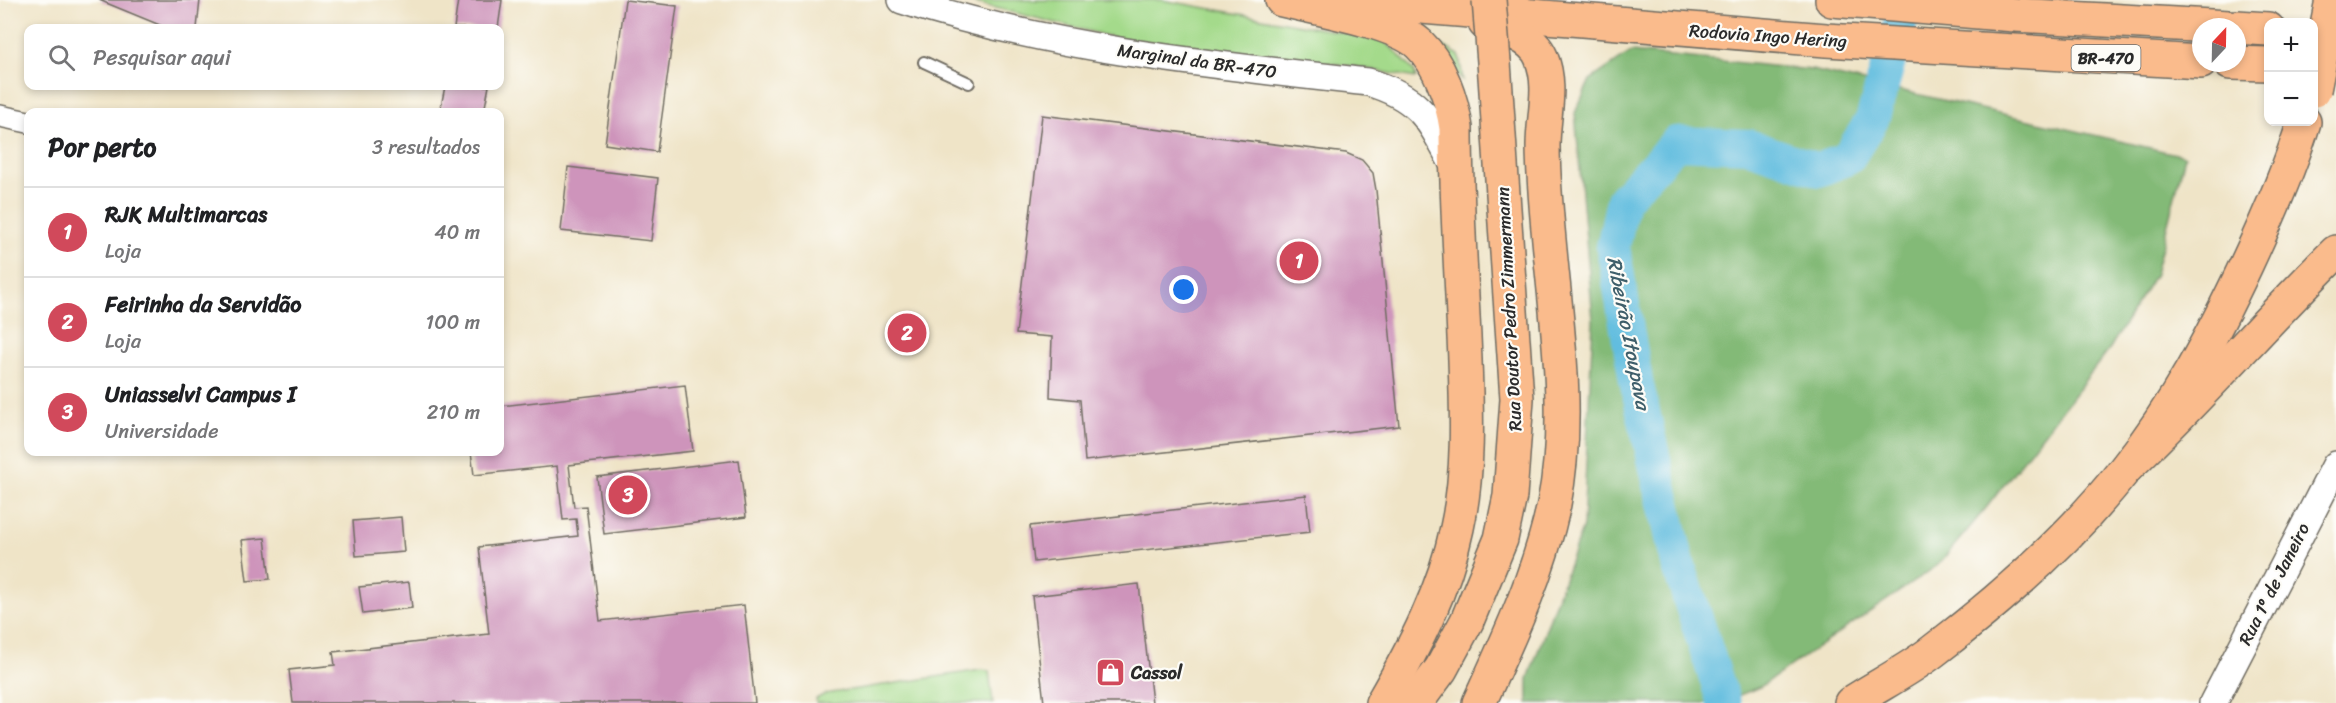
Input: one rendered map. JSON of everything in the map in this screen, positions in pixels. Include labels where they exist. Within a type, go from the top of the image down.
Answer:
[{"type":"main road","points":[[1282,0],[1399,31],[1419,44],[1433,64],[1453,108],[1456,128],[1466,399],[1463,490],[1457,528],[1444,577],[1424,625],[1382,703]]},
{"type":"main road","name":"Rodovia Ingo Hering","points":[[1336,0],[1826,40],[2011,53],[2192,62]]},
{"type":"main road","name":"Rua Doutor Pedro Zimmermann","points":[[1420,700],[1467,621],[1501,539],[1513,472],[1517,399],[1489,0]]},
{"type":"main road","points":[[2317,72],[2332,0]]},
{"type":"main road","name":"BR-470","points":[[1834,1],[2015,15],[2192,25]]},
{"type":"main road","points":[[1446,9],[1526,39],[1540,54],[1548,77],[1543,146],[1562,452],[1554,504],[1524,605],[1479,703]]},
{"type":"main road","points":[[2246,28],[2264,29]]},
{"type":"main road","points":[[2318,30],[2336,30]]},
{"type":"main road","points":[[2246,63],[2264,64]]},
{"type":"main road","points":[[2318,64],[2336,64]]},
{"type":"main road","points":[[1851,703],[1930,654],[2023,578],[2101,499],[2128,466],[2175,396],[2217,326],[2271,210],[2295,154],[2303,126]]},
{"type":"main road","points":[[2128,466],[2187,411],[2272,315],[2336,252]]},
{"type":"street","name":"Marginal da BR-470","points":[[902,0],[977,22],[1115,50],[1376,85],[1410,100],[1429,119],[1456,169]]},
{"type":"street","points":[[0,116],[24,121]]},
{"type":"street","name":"Rua 1º de Janeiro","points":[[2213,703],[2336,465]]},
{"type":"lane","points":[[924,62],[969,83]]},
{"type":"green space","points":[[964,0],[1162,0],[1384,40],[1414,71],[1416,78],[1345,65],[1116,38]]},
{"type":"green space","points":[[1434,41],[1459,55],[1463,81]]},
{"type":"green space","points":[[1631,52],[1812,70],[2185,156],[2155,274],[2110,348],[1986,508],[1938,565],[1760,687],[1719,703],[1528,703],[1528,679],[1583,526],[1593,320],[1575,113],[1590,80]]},
{"type":"green space","points":[[981,670],[989,671],[993,703],[816,703],[816,699],[825,694]]},
{"type":"building","points":[[99,0],[200,0],[197,24],[157,24]]},
{"type":"building","points":[[458,0],[502,0],[499,24],[455,24]]},
{"type":"building","points":[[625,0],[677,6],[657,152],[605,144]]},
{"type":"building","points":[[444,90],[488,90],[485,108],[441,108]]},
{"type":"building","points":[[1042,115],[1346,153],[1362,160],[1373,173],[1376,190],[1399,426],[1085,461],[1080,400],[1050,397],[1052,337],[1016,334]]},
{"type":"building","points":[[568,167],[658,178],[651,241],[561,231]]},
{"type":"building","points":[[685,385],[693,451],[569,465],[574,507],[586,506],[600,621],[744,605],[755,703],[293,703],[289,670],[335,665],[333,652],[489,634],[479,547],[578,536],[576,519],[563,520],[557,466],[474,475],[472,456],[504,456],[504,406]]},
{"type":"building","points":[[739,460],[746,517],[604,534],[597,477]]},
{"type":"building","points":[[1306,495],[1310,532],[1034,562],[1030,526]]},
{"type":"building","points":[[401,517],[404,552],[356,556],[353,521]]},
{"type":"building","points":[[265,538],[270,579],[247,581],[242,540]]},
{"type":"building","points":[[409,582],[412,608],[363,614],[359,587]]},
{"type":"building","points":[[1139,584],[1152,703],[1044,703],[1032,596]]},
{"type":"waterway","name":"Ribeirão Itoupava","points":[[1724,703],[1678,564],[1636,381],[1613,247],[1623,200],[1676,143],[1749,146],[1819,170],[1848,158],[1872,120],[1907,0]]},
{"type":"place","name":"RJK Multimarcas","points":[[1299,261]]},
{"type":"place","name":"Feirinha da Servidão","points":[[907,333]]},
{"type":"place","name":"Uniasselvi Campus I","points":[[628,495]]},
{"type":"place","name":"Cassol","points":[[1110,673]]}]
